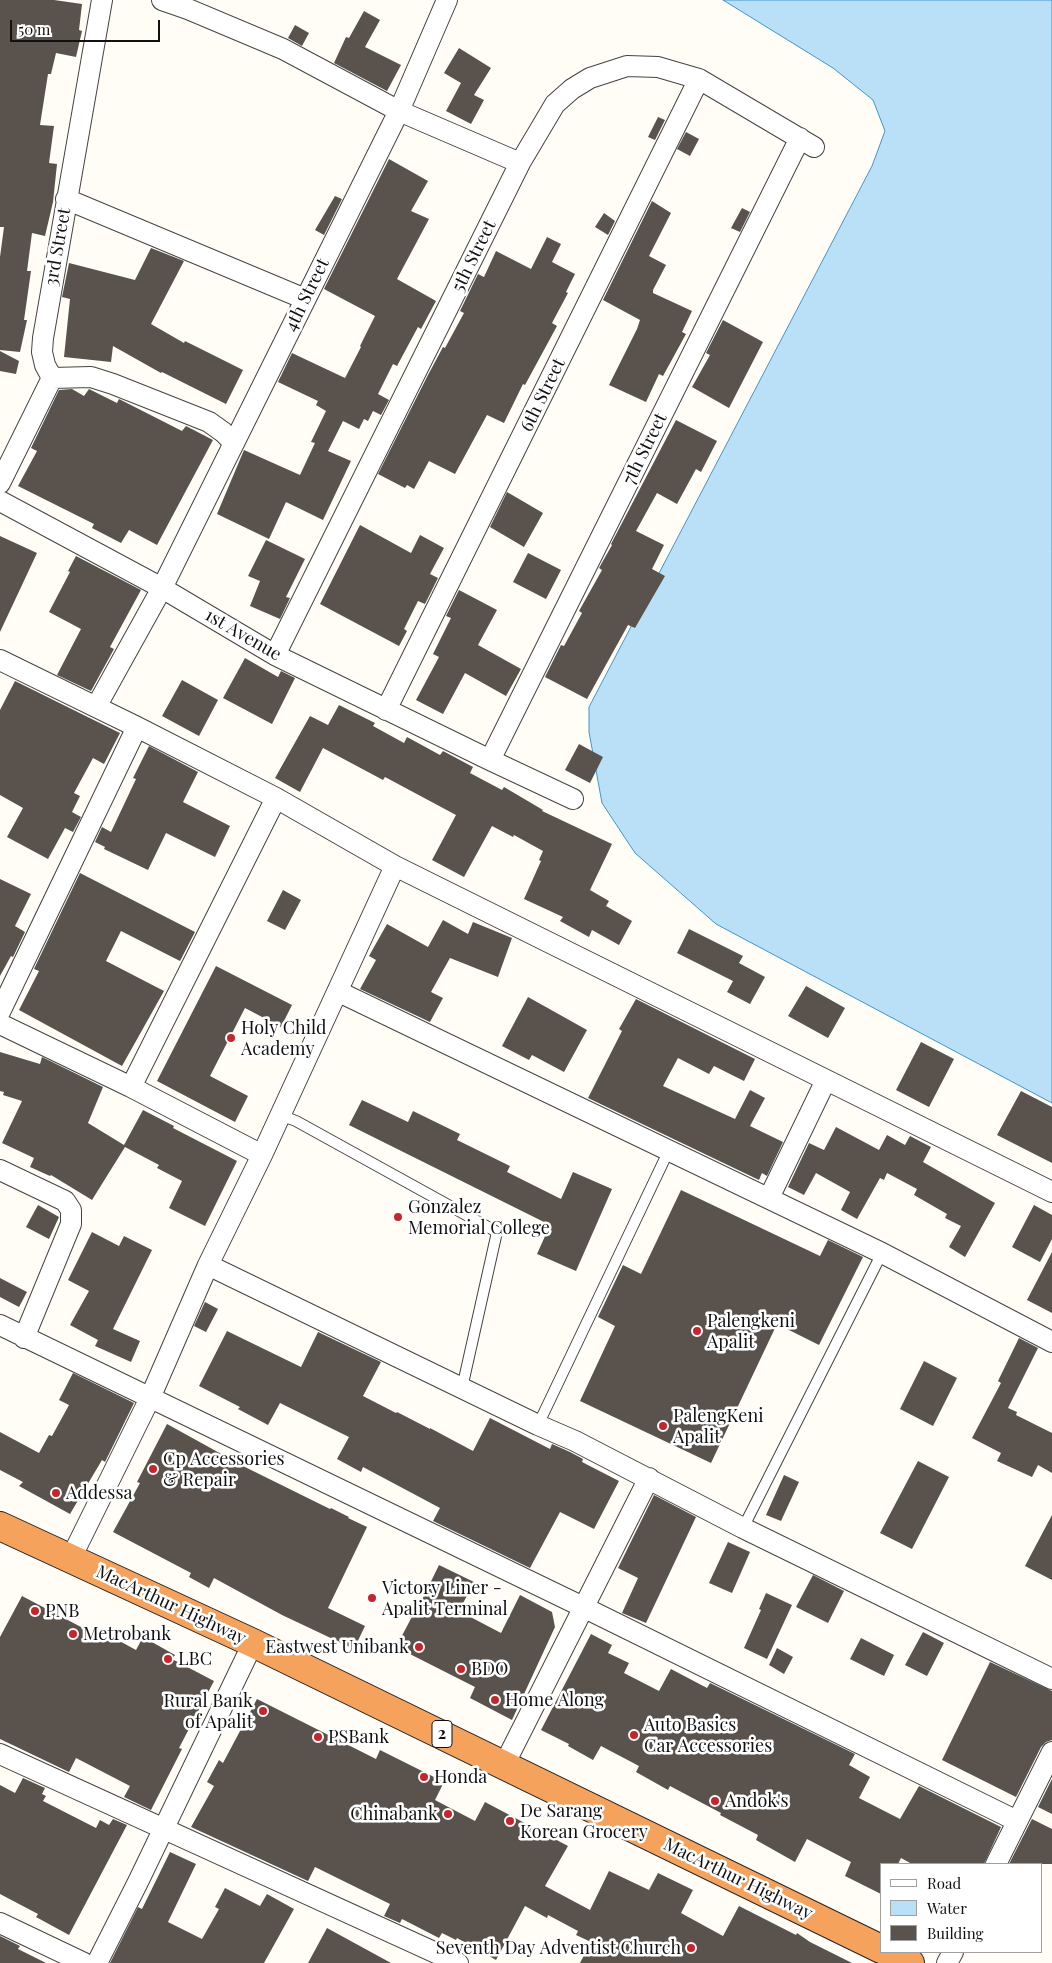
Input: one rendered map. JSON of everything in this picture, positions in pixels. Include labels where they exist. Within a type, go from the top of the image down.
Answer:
[{"type":"highway","name":"MacArthur Highway","points":[[0,1526],[253,1643],[880,1948]]},
{"type":"highway","points":[[889,1953],[910,1963]]},
{"type":"street","name":"3rd Street","points":[[52,378],[44,358],[43,338],[102,0]]},
{"type":"street","points":[[162,0],[188,9],[284,50],[399,111],[520,163]]},
{"type":"street","name":"4th Street","points":[[96,707],[162,588],[306,299],[399,111],[447,0]]},
{"type":"street","name":"5th Street","points":[[275,655],[520,163],[555,104],[590,78],[627,66],[658,67],[699,80],[807,143]]},
{"type":"street","name":"6th Street","points":[[386,710],[699,80]]},
{"type":"street","name":"7th Street","points":[[490,760],[807,143]]},
{"type":"street","points":[[66,199],[306,299]]},
{"type":"street","points":[[0,483],[52,378],[91,377],[113,384],[208,422],[223,432],[234,443]]},
{"type":"street","name":"1st Avenue","points":[[0,501],[162,588],[275,655],[572,799]]},
{"type":"street","points":[[0,660],[276,798],[395,866],[1052,1192]]},
{"type":"street","points":[[0,1012],[137,727]]},
{"type":"street","points":[[131,1087],[276,798]]},
{"type":"street","points":[[71,1558],[150,1398],[208,1264],[262,1156],[395,866]]},
{"type":"street","points":[[338,992],[882,1253],[1052,1342]]},
{"type":"street","points":[[0,1024],[131,1087],[262,1156]]},
{"type":"street","points":[[769,1198],[826,1080]]},
{"type":"street","points":[[0,1170],[65,1201],[71,1210],[71,1224],[24,1338]]},
{"type":"street","points":[[208,1264],[649,1478],[743,1528],[1052,1679]]},
{"type":"street","points":[[0,1325],[584,1607],[1017,1821]]},
{"type":"street","points":[[504,1765],[649,1478]]},
{"type":"street","points":[[97,1963],[253,1643]]},
{"type":"street","points":[[996,1863],[1052,1752]]},
{"type":"street","points":[[0,1754],[162,1830],[458,1963]]},
{"type":"street","points":[[0,1923],[84,1963]]},
{"type":"lane","points":[[280,1114],[497,1232],[462,1388]]},
{"type":"lane","points":[[538,1425],[669,1150]]},
{"type":"lane","points":[[743,1528],[882,1253]]},
{"type":"water","points":[[723,0],[1052,0],[1052,1103],[716,924],[635,853],[602,803],[589,732],[589,707],[872,166],[885,131],[873,100],[833,68]]},
{"type":"building","points":[[0,0],[54,0],[82,4],[79,30],[82,31],[76,57],[56,53],[51,74],[48,74],[40,125],[54,126],[49,163],[57,164],[53,202],[45,236],[32,233],[27,271],[31,271],[24,320],[27,320],[20,352],[0,350],[0,257],[4,227],[0,227]]},
{"type":"building","points":[[364,11],[380,20],[365,47],[401,65],[387,91],[334,63],[346,37],[349,38]]},
{"type":"building","points":[[295,25],[309,33],[302,46],[288,38]]},
{"type":"building","points":[[459,48],[491,68],[474,95],[484,100],[471,124],[446,111],[461,83],[444,73]]},
{"type":"building","points":[[658,117],[665,120],[655,140],[648,137]]},
{"type":"building","points":[[686,132],[699,139],[690,156],[677,149]]},
{"type":"building","points":[[389,159],[428,181],[411,211],[429,219],[397,279],[436,301],[421,329],[418,327],[397,366],[393,364],[378,394],[389,400],[381,415],[373,411],[368,421],[364,419],[359,429],[343,421],[328,451],[351,461],[323,520],[286,502],[269,539],[217,514],[244,450],[300,475],[315,443],[311,442],[326,411],[316,405],[318,401],[278,382],[292,353],[345,378],[361,347],[375,316],[324,289]]},
{"type":"building","points":[[335,196],[342,199],[324,235],[315,230]]},
{"type":"building","points":[[652,201],[671,213],[649,256],[666,265],[653,293],[692,311],[682,332],[686,334],[663,376],[659,374],[646,402],[609,385],[640,320],[603,300]]},
{"type":"building","points":[[742,208],[750,212],[740,232],[731,228]]},
{"type":"building","points":[[604,213],[615,221],[608,235],[595,227]]},
{"type":"building","points":[[547,237],[561,244],[552,262],[575,274],[566,292],[568,293],[552,323],[557,326],[525,385],[523,384],[504,423],[487,415],[455,474],[429,461],[414,489],[407,485],[405,488],[378,474],[428,375],[464,313],[460,311],[478,274],[484,277],[496,251],[531,269]]},
{"type":"building","points":[[151,248],[184,261],[151,324],[184,343],[185,341],[243,370],[226,404],[161,373],[113,346],[111,362],[64,357],[70,299],[62,297],[69,263],[135,280]]},
{"type":"building","points":[[723,320],[763,342],[729,408],[692,387],[710,355],[706,353]]},
{"type":"building","points":[[0,351],[19,361],[16,374],[0,371]]},
{"type":"building","points":[[72,389],[84,396],[89,389],[117,403],[119,399],[182,431],[186,426],[213,440],[157,545],[129,530],[121,543],[92,528],[94,524],[18,486],[37,451],[31,448],[59,390]]},
{"type":"building","points":[[676,420],[717,441],[701,472],[696,469],[677,504],[657,493],[636,531],[664,545],[652,569],[665,576],[635,628],[628,625],[587,699],[545,677],[561,645],[564,646],[582,613],[579,611],[602,570],[599,568]]},
{"type":"building","points":[[507,492],[543,513],[524,547],[490,527]]},
{"type":"building","points":[[360,525],[411,553],[420,535],[444,548],[430,574],[438,578],[425,604],[418,601],[404,629],[407,631],[399,646],[320,604]]},
{"type":"building","points":[[0,536],[37,553],[0,632]]},
{"type":"building","points":[[266,540],[305,559],[286,597],[290,598],[280,619],[250,606],[260,581],[248,576]]},
{"type":"building","points":[[528,553],[561,570],[546,599],[513,582]]},
{"type":"building","points":[[76,556],[141,590],[110,647],[114,649],[91,691],[57,675],[81,629],[49,612],[70,572],[68,571]]},
{"type":"building","points":[[459,590],[497,610],[478,645],[521,669],[506,696],[465,673],[443,714],[416,700],[439,657],[433,654],[451,618],[446,616]]},
{"type":"building","points":[[245,658],[278,677],[281,671],[295,678],[272,724],[223,698]]},
{"type":"building","points":[[182,680],[218,700],[199,736],[162,716]]},
{"type":"building","points":[[15,681],[120,733],[104,764],[93,758],[74,793],[80,796],[72,812],[81,817],[73,832],[65,828],[48,859],[7,837],[23,808],[0,795],[0,710]]},
{"type":"building","points":[[339,705],[375,723],[373,726],[404,743],[407,737],[440,755],[443,751],[473,767],[470,773],[502,790],[504,787],[542,811],[612,844],[590,890],[609,901],[606,906],[632,921],[619,945],[592,930],[589,937],[560,921],[563,917],[524,899],[541,861],[539,860],[543,851],[514,835],[513,837],[492,826],[464,877],[432,860],[456,815],[385,777],[383,780],[323,748],[300,792],[275,778],[310,716],[328,725]]},
{"type":"building","points":[[579,744],[603,757],[590,783],[565,770]]},
{"type":"building","points":[[149,746],[198,772],[183,802],[230,826],[215,857],[166,833],[148,870],[104,849],[105,847],[95,842],[102,827],[111,832],[136,779],[133,778]]},
{"type":"building","points":[[80,873],[195,932],[180,961],[121,931],[106,961],[164,991],[122,1066],[19,1010],[39,971],[34,969]]},
{"type":"building","points":[[0,879],[31,894],[15,926],[25,932],[13,957],[11,956],[0,976]]},
{"type":"building","points":[[283,890],[301,900],[285,930],[267,921]]},
{"type":"building","points":[[443,920],[468,934],[473,922],[512,938],[498,977],[450,958],[431,992],[443,998],[430,1022],[360,989],[376,960],[369,956],[387,924],[428,947]]},
{"type":"building","points":[[689,929],[743,956],[739,963],[765,977],[750,1004],[727,992],[733,981],[677,953]]},
{"type":"building","points":[[216,966],[292,1005],[281,1027],[245,1008],[210,1076],[248,1096],[235,1122],[157,1081]]},
{"type":"building","points":[[806,986],[845,1008],[828,1038],[788,1016]]},
{"type":"building","points":[[528,997],[587,1030],[564,1072],[532,1055],[529,1060],[502,1046]]},
{"type":"building","points":[[636,999],[755,1059],[744,1081],[714,1066],[709,1074],[678,1058],[663,1086],[735,1119],[750,1090],[765,1098],[750,1126],[783,1142],[767,1176],[762,1173],[759,1180],[588,1098],[622,1031],[619,1029]]},
{"type":"building","points":[[921,1042],[954,1059],[929,1107],[896,1090]]},
{"type":"building","points":[[0,1052],[40,1064],[42,1057],[103,1087],[88,1123],[124,1145],[143,1110],[174,1126],[173,1128],[237,1161],[205,1226],[169,1208],[182,1181],[157,1168],[159,1165],[125,1147],[92,1200],[51,1175],[30,1167],[34,1158],[2,1143],[22,1101],[3,1095],[4,1092],[0,1091]]},
{"type":"building","points":[[1021,1091],[1052,1107],[1052,1163],[997,1135]]},
{"type":"building","points":[[362,1100],[408,1122],[413,1111],[460,1134],[457,1140],[510,1166],[507,1172],[561,1199],[573,1172],[612,1189],[576,1271],[537,1254],[550,1225],[349,1125]]},
{"type":"building","points":[[836,1127],[879,1150],[887,1135],[905,1145],[910,1136],[931,1147],[923,1162],[995,1203],[965,1257],[949,1247],[961,1226],[945,1218],[947,1214],[914,1195],[917,1189],[887,1173],[884,1180],[880,1178],[857,1219],[841,1210],[850,1192],[816,1173],[804,1195],[788,1187],[809,1143],[824,1150]]},
{"type":"building","points":[[681,1190],[820,1256],[828,1240],[863,1257],[819,1345],[777,1324],[711,1463],[580,1401],[615,1326],[598,1317],[623,1265],[641,1274]]},
{"type":"building","points":[[38,1205],[59,1217],[49,1239],[26,1227]]},
{"type":"building","points":[[1034,1205],[1052,1215],[1052,1239],[1040,1262],[1012,1247]]},
{"type":"building","points":[[92,1232],[119,1246],[124,1236],[152,1250],[113,1329],[140,1341],[131,1362],[95,1346],[98,1340],[70,1325],[89,1291],[68,1280]]},
{"type":"building","points":[[1052,1252],[1052,1313],[1027,1300]]},
{"type":"building","points":[[0,1278],[27,1292],[19,1307],[0,1297]]},
{"type":"building","points":[[205,1302],[218,1309],[206,1332],[194,1326]]},
{"type":"building","points":[[227,1331],[301,1367],[318,1332],[381,1362],[363,1396],[396,1413],[430,1428],[473,1451],[490,1418],[550,1449],[552,1444],[570,1452],[583,1459],[582,1462],[619,1481],[594,1529],[560,1512],[530,1568],[433,1521],[440,1508],[363,1467],[361,1472],[337,1459],[349,1437],[280,1403],[268,1425],[238,1409],[240,1407],[199,1386]]},
{"type":"building","points":[[1019,1338],[1038,1348],[1008,1408],[1017,1412],[1016,1415],[1052,1433],[1052,1473],[1038,1465],[1032,1477],[997,1461],[1001,1453],[972,1438],[1001,1383],[998,1381]]},
{"type":"building","points":[[924,1361],[957,1378],[933,1426],[900,1409]]},
{"type":"building","points":[[73,1373],[134,1403],[105,1462],[102,1460],[70,1514],[19,1486],[23,1482],[0,1470],[0,1432],[39,1453],[49,1435],[52,1436],[69,1405],[59,1400]]},
{"type":"building","points":[[167,1424],[245,1467],[367,1527],[328,1608],[365,1626],[354,1649],[282,1615],[214,1578],[209,1588],[189,1577],[191,1573],[113,1532],[140,1483],[137,1482]]},
{"type":"building","points":[[918,1461],[949,1477],[912,1549],[880,1533]]},
{"type":"building","points":[[784,1475],[799,1482],[781,1521],[766,1515]]},
{"type":"building","points":[[654,1495],[696,1517],[646,1623],[622,1613],[638,1578],[618,1568]]},
{"type":"building","points":[[1052,1515],[1052,1580],[1025,1566]]},
{"type":"building","points":[[728,1542],[750,1552],[732,1593],[709,1583]]},
{"type":"building","points":[[439,1565],[474,1582],[459,1611],[501,1633],[520,1595],[552,1612],[555,1627],[512,1720],[470,1698],[475,1687],[396,1647]]},
{"type":"building","points":[[813,1575],[844,1591],[828,1623],[796,1607]]},
{"type":"building","points":[[766,1593],[792,1605],[767,1659],[744,1648],[761,1610],[759,1609]]},
{"type":"building","points":[[22,1596],[100,1637],[103,1632],[136,1650],[143,1637],[175,1655],[172,1659],[214,1681],[179,1748],[182,1749],[151,1810],[124,1797],[130,1786],[76,1758],[69,1772],[0,1739],[0,1637]]},
{"type":"building","points":[[923,1632],[944,1643],[927,1676],[905,1665]]},
{"type":"building","points":[[591,1634],[612,1645],[608,1653],[629,1663],[624,1673],[659,1691],[671,1669],[707,1688],[710,1683],[855,1754],[849,1765],[870,1777],[859,1798],[900,1819],[919,1786],[1001,1827],[984,1863],[910,1863],[901,1858],[898,1863],[880,1863],[880,1894],[845,1876],[851,1862],[807,1839],[795,1862],[756,1840],[758,1835],[720,1815],[721,1813],[670,1786],[668,1790],[636,1772],[639,1766],[601,1746],[593,1760],[568,1746],[569,1744],[541,1730]]},
{"type":"building","points":[[861,1638],[894,1655],[884,1676],[850,1659]]},
{"type":"building","points":[[777,1648],[793,1657],[784,1674],[769,1665]]},
{"type":"building","points":[[990,1662],[1052,1691],[1052,1740],[1046,1742],[1041,1747],[1016,1797],[942,1760]]},
{"type":"building","points":[[257,1699],[376,1759],[380,1750],[444,1782],[435,1800],[475,1821],[485,1802],[568,1846],[545,1886],[590,1910],[609,1871],[649,1890],[658,1873],[693,1890],[681,1913],[723,1936],[739,1906],[796,1935],[797,1933],[810,1942],[852,1963],[580,1963],[591,1942],[576,1935],[578,1931],[548,1915],[547,1918],[525,1906],[496,1960],[457,1938],[456,1940],[442,1933],[439,1938],[402,1919],[400,1923],[384,1916],[390,1904],[315,1867],[308,1881],[191,1827],[214,1786],[207,1782],[219,1760],[223,1763]]},
{"type":"building","points":[[23,1778],[45,1788],[42,1794],[46,1796],[43,1801],[96,1828],[100,1820],[109,1825],[113,1819],[127,1825],[69,1935],[36,1917],[38,1914],[0,1894],[0,1785],[15,1793]]},
{"type":"building","points":[[1052,1779],[1052,1814],[1038,1807]]},
{"type":"building","points":[[1032,1819],[1052,1829],[1052,1864],[1010,1863]]},
{"type":"building","points":[[170,1852],[196,1864],[168,1922],[202,1939],[219,1909],[215,1907],[225,1888],[260,1906],[267,1894],[294,1909],[264,1963],[110,1963],[138,1907],[142,1909]]},
{"type":"building","points":[[327,1928],[391,1963],[308,1963]]},
{"type":"building","points":[[0,1936],[20,1946],[18,1949],[46,1963],[0,1963]]},
{"type":"place","name":"Holy Child Academy","points":[[231,1038]]},
{"type":"place","name":"Gonzalez Memorial College","points":[[398,1217]]},
{"type":"place","name":"Palengkeni Apalit","points":[[697,1331]]},
{"type":"place","name":"PalengKeni Apalit","points":[[663,1426]]},
{"type":"place","name":"Cp Accessories & Repair","points":[[153,1469]]},
{"type":"place","name":"Addessa","points":[[56,1493]]},
{"type":"place","name":"Victory Liner - Apalit Terminal","points":[[372,1598]]},
{"type":"place","name":"PNB","points":[[35,1611]]},
{"type":"place","name":"Metrobank","points":[[73,1634]]},
{"type":"place","name":"Eastwest Unibank","points":[[419,1647]]},
{"type":"place","name":"LBC","points":[[168,1659]]},
{"type":"place","name":"BDO","points":[[461,1669]]},
{"type":"place","name":"Home Along","points":[[495,1700]]},
{"type":"place","name":"Rural Bank of Apalit","points":[[263,1711]]},
{"type":"place","name":"Auto Basics Car Accessories","points":[[634,1735]]},
{"type":"place","name":"PSBank","points":[[318,1737]]},
{"type":"place","name":"Honda","points":[[424,1777]]},
{"type":"place","name":"Andok's","points":[[715,1801]]},
{"type":"place","name":"Chinabank","points":[[448,1814]]},
{"type":"place","name":"De Sarang Korean Grocery","points":[[510,1821]]},
{"type":"place","name":"Seventh Day Adventist Church","points":[[691,1948]]}]
